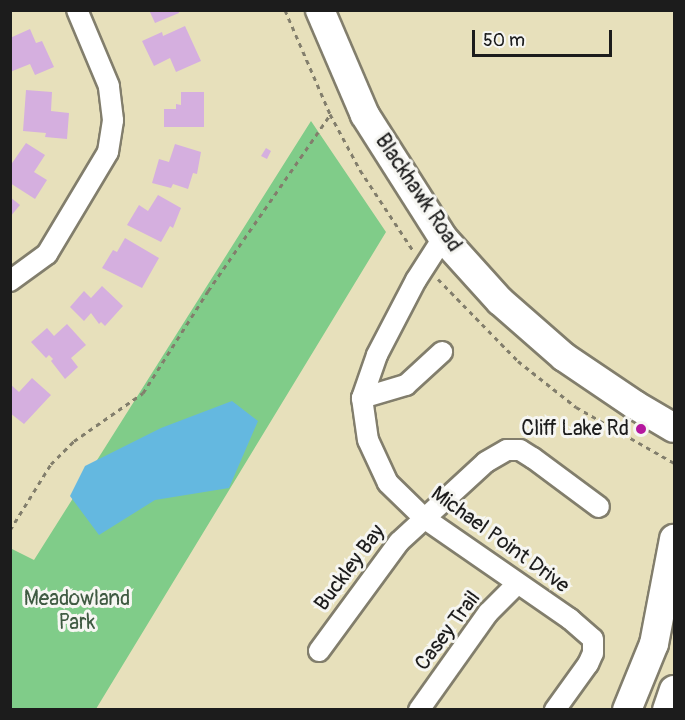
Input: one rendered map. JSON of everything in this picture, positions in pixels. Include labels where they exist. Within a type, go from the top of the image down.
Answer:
[{"type":"street","points":[[10,281],[47,254],[108,152],[113,120],[109,86],[77,10]]},
{"type":"street","name":"Blackhawk Road","points":[[320,10],[365,115],[443,238],[500,301],[564,357],[635,405],[675,428]]},
{"type":"street","name":"Michael Point Drive","points":[[443,238],[386,333],[362,398],[368,440],[388,483],[424,518],[570,620],[593,639],[593,653],[588,664],[555,710]]},
{"type":"street","points":[[362,398],[406,385],[442,352]]},
{"type":"street","name":"Buckley Bay","points":[[319,651],[399,542],[486,462],[507,450],[520,450],[533,458],[599,507]]},
{"type":"street","points":[[627,710],[654,644],[675,539]]},
{"type":"street","name":"Casey Trail","points":[[419,710],[488,613],[518,583]]},
{"type":"street","points":[[667,710],[675,690]]},
{"type":"path","points":[[10,530],[51,464],[75,441],[143,393],[208,291],[330,114],[285,10]]},
{"type":"path","points":[[665,459],[675,463]]},
{"type":"green space","name":"Meadowland Park","points":[[311,121],[386,232],[96,709],[11,709],[10,548],[34,560]]},
{"type":"water","points":[[232,401],[258,421],[229,488],[155,500],[99,535],[70,496],[85,466],[161,428]]},
{"type":"building","points":[[149,10],[178,10],[179,13],[155,23]]},
{"type":"building","points":[[185,26],[201,61],[176,72],[170,58],[154,66],[142,41],[162,32],[163,36]]},
{"type":"building","points":[[30,29],[36,43],[42,41],[54,67],[35,75],[30,64],[10,72],[10,38]]},
{"type":"building","points":[[26,90],[52,92],[51,111],[69,113],[67,139],[45,137],[46,133],[23,131]]},
{"type":"building","points":[[181,92],[204,92],[204,127],[164,127],[164,109],[176,109],[176,104],[181,105]]},
{"type":"building","points":[[26,143],[45,155],[34,172],[47,180],[35,199],[10,183],[10,166]]},
{"type":"building","points":[[175,144],[201,152],[197,174],[193,173],[188,189],[173,184],[171,188],[152,183],[159,159],[169,162]]},
{"type":"building","points":[[266,148],[271,151],[267,159],[261,156]]},
{"type":"building","points":[[158,195],[181,208],[173,228],[170,226],[161,242],[127,225],[139,205],[148,211]]},
{"type":"building","points":[[10,197],[20,205],[10,217]]},
{"type":"building","points":[[125,238],[159,258],[142,288],[102,268],[113,250],[117,252]]},
{"type":"building","points":[[102,286],[123,306],[105,326],[101,322],[99,324],[91,313],[84,321],[70,307],[84,291],[91,298]]},
{"type":"building","points":[[67,324],[86,345],[71,358],[78,367],[65,379],[51,361],[53,359],[49,355],[46,358],[31,342],[47,328],[54,336]]},
{"type":"building","points":[[32,378],[51,395],[24,424],[10,413],[10,384],[19,392]]},
{"type":"place","name":"Cliff Lake Rd","points":[[641,429]]}]
